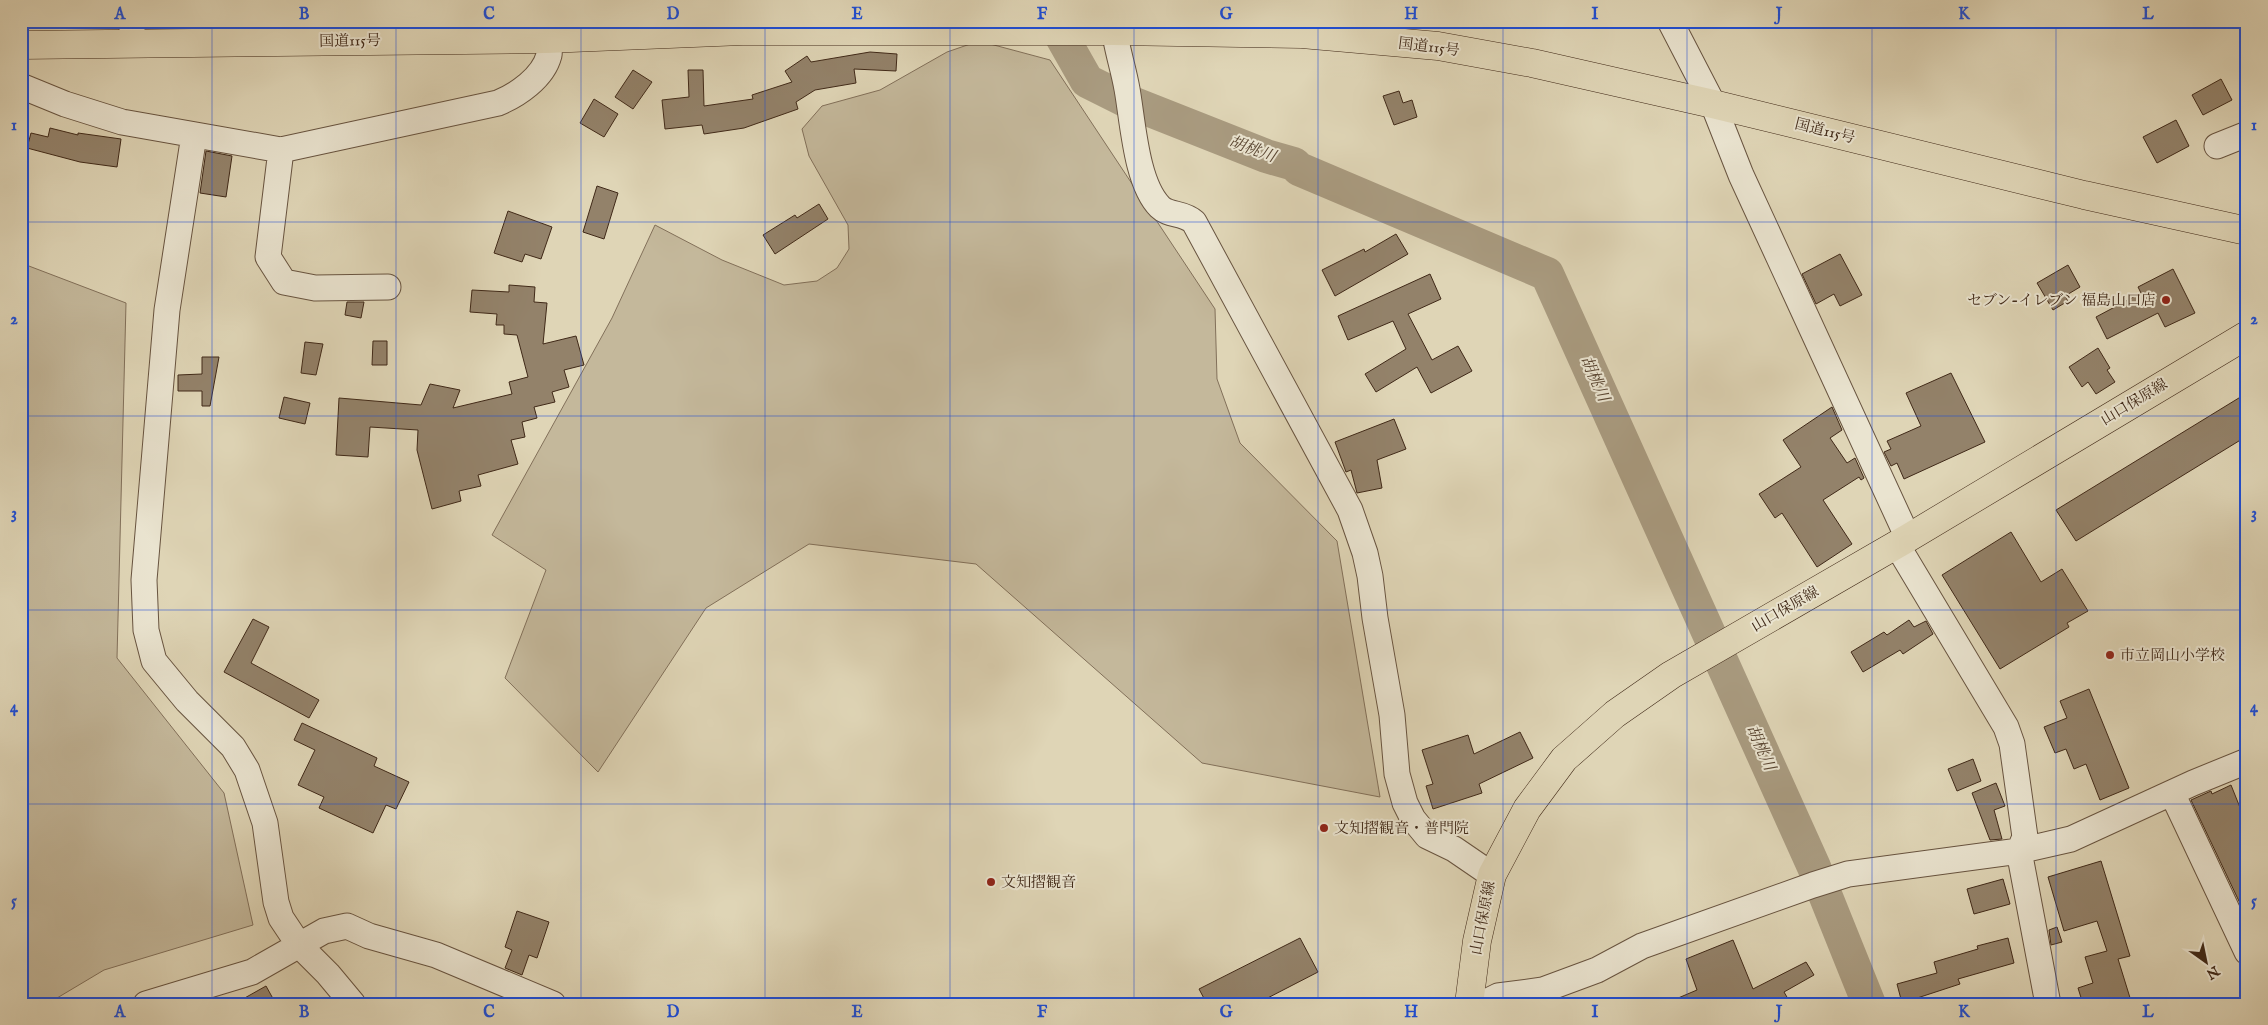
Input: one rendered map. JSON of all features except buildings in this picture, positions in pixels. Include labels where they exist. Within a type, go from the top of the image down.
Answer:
[{"type":"main road","name":"国道115号","points":[[21,45],[132,32],[542,30],[743,26],[1113,26],[1302,34],[1438,46],[1532,63],[1713,104],[2084,195],[2247,231]]},
{"type":"main road","name":"山口保原線","points":[[1469,1004],[1477,942],[1492,875],[1527,809],[1564,759],[1615,714],[1671,675],[1902,541],[2247,335]]},
{"type":"street","points":[[1670,21],[1713,104],[1741,175],[1902,541],[2006,728],[2012,744],[2024,827],[2025,837],[2019,851],[2048,1004]]},
{"type":"street","points":[[1113,26],[1127,90],[1133,135],[1147,188],[1161,208],[1186,216],[1194,222],[1350,510],[1365,553],[1370,576],[1375,618],[1392,715],[1397,774],[1405,803],[1413,819],[1427,836],[1454,849],[1492,875]]},
{"type":"street","points":[[21,86],[65,104],[122,122],[281,150],[498,103],[510,98],[526,87],[543,67],[549,54],[542,30]]},
{"type":"street","points":[[2216,146],[2247,134]]},
{"type":"street","points":[[194,135],[167,310],[144,580],[146,630],[154,661],[176,688],[233,747],[247,770],[265,823],[276,902],[281,918],[299,944],[353,1004]]},
{"type":"street","points":[[281,150],[268,257],[284,282],[315,288],[388,287]]},
{"type":"street","points":[[1482,1004],[1498,996],[1543,990],[1597,970],[1642,946],[1813,884],[1848,874],[2019,851],[2071,839],[2247,761]]},
{"type":"street","points":[[2172,793],[2247,952]]},
{"type":"street","points":[[146,1004],[252,972],[324,931],[347,926],[369,936],[436,955],[553,1004]]},
{"type":"shaded area","points":[[979,41],[1050,60],[1215,309],[1217,379],[1240,443],[1337,541],[1380,797],[1202,763],[976,564],[809,544],[706,608],[598,772],[505,678],[546,570],[492,535],[612,318],[655,225],[722,260],[784,285],[817,281],[837,268],[849,249],[848,225],[809,156],[802,129],[822,106],[880,90],[947,52]]},
{"type":"shaded area","points":[[21,263],[126,303],[117,658],[224,793],[253,925],[104,970],[47,1004],[21,1004]]},
{"type":"waterway","name":"胡桃川","points":[[1053,21],[1087,81],[1127,101],[1266,156],[1294,164],[1299,169],[1547,274],[1814,867],[1869,1004]]},
{"type":"place","name":"セブン-イレブン 福島山口店","points":[[2166,300]]},
{"type":"place","name":"市立岡山小学校","points":[[2110,655]]},
{"type":"place","name":"文知摺観音・普門院","points":[[1324,828]]},
{"type":"place","name":"文知摺観音","points":[[991,882]]}]
